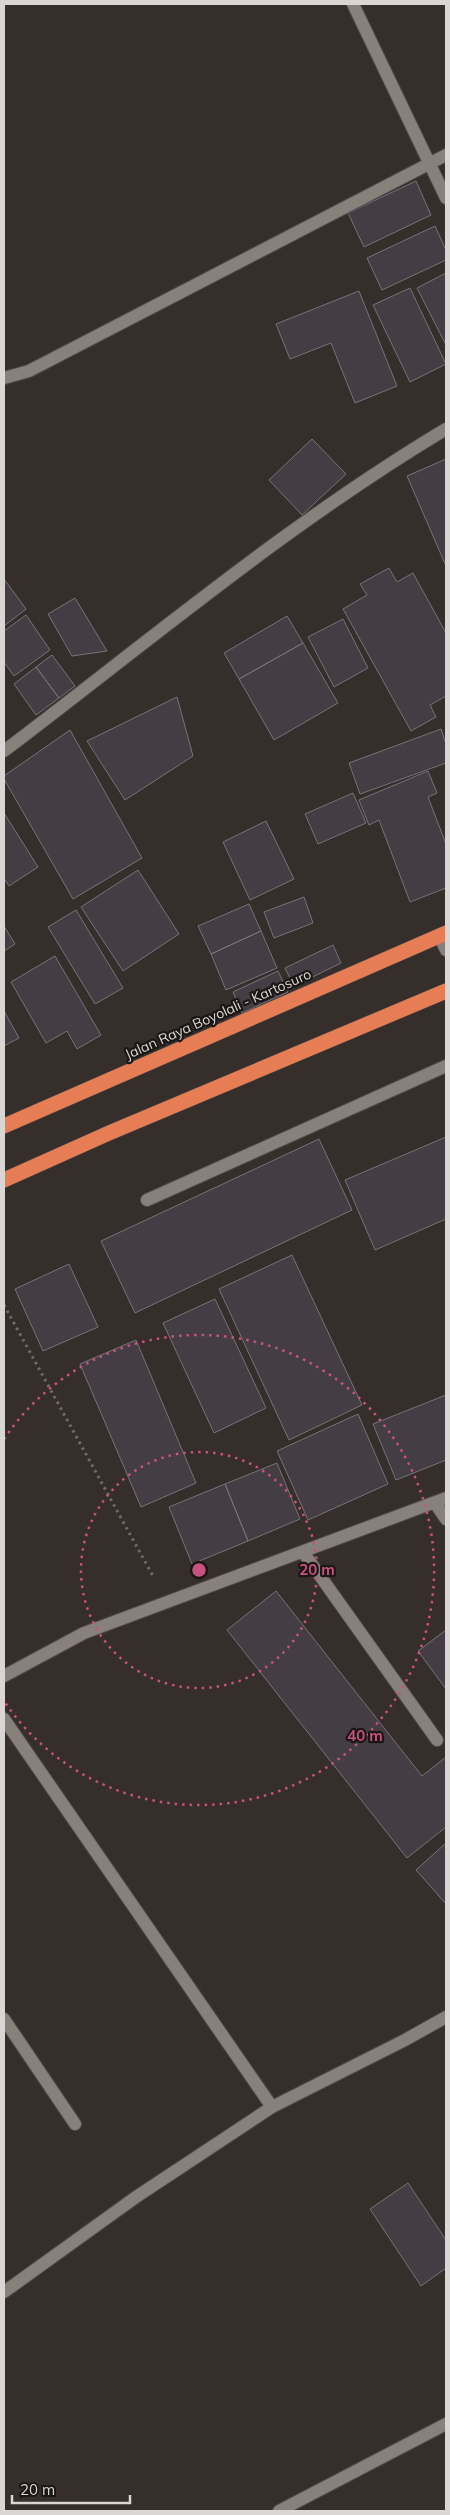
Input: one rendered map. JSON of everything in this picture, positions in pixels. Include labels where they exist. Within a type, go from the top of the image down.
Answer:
[{"type":"highway","name":"Jalan Raya Boyolali - Kartosuro","points":[[4,1126],[443,934]]},
{"type":"highway","points":[[4,1180],[109,1133],[446,992]]},
{"type":"street","points":[[354,4],[446,198]]},
{"type":"street","points":[[4,378],[29,371],[446,155]]},
{"type":"street","points":[[4,751],[309,517],[390,462],[446,429]]},
{"type":"street","points":[[443,934],[446,950]]},
{"type":"street","points":[[147,1200],[446,1066]]},
{"type":"street","points":[[4,1676],[84,1634],[167,1601],[440,1500],[446,1519]]},
{"type":"street","points":[[303,1552],[437,1740]]},
{"type":"street","points":[[4,1719],[272,2107]]},
{"type":"street","points":[[4,2292],[136,2197],[272,2107],[446,2017]]},
{"type":"street","points":[[4,2020],[75,2124]]},
{"type":"street","points":[[279,2511],[446,2424]]},
{"type":"path","points":[[4,1305],[167,1601]]},
{"type":"building","points":[[416,181],[431,215],[364,247],[348,213]]},
{"type":"building","points":[[435,226],[446,250],[446,260],[382,290],[367,258]]},
{"type":"building","points":[[446,273],[446,345],[417,288]]},
{"type":"building","points":[[410,288],[446,364],[410,382],[373,305]]},
{"type":"building","points":[[359,291],[397,386],[355,403],[331,343],[290,359],[276,324]]},
{"type":"building","points":[[312,439],[346,474],[302,515],[269,480]]},
{"type":"building","points":[[446,459],[446,566],[407,476]]},
{"type":"building","points":[[389,568],[397,582],[413,573],[446,633],[446,696],[430,705],[436,717],[411,731],[343,609],[367,595],[360,584]]},
{"type":"building","points":[[4,579],[26,609],[4,626]]},
{"type":"building","points":[[75,598],[107,651],[72,656],[48,614]]},
{"type":"building","points":[[26,615],[50,650],[14,676],[4,662],[4,631]]},
{"type":"building","points":[[287,616],[303,643],[239,679],[224,653]]},
{"type":"building","points":[[343,619],[368,668],[334,687],[308,637]]},
{"type":"building","points":[[303,643],[338,703],[274,740],[239,679]]},
{"type":"building","points":[[52,655],[75,686],[59,698],[36,667]]},
{"type":"building","points":[[36,667],[59,698],[36,715],[14,684]]},
{"type":"building","points":[[177,697],[193,756],[125,800],[87,741]]},
{"type":"building","points":[[441,729],[446,744],[446,763],[360,794],[349,763]]},
{"type":"building","points":[[70,730],[142,858],[73,899],[4,779],[4,776]]},
{"type":"building","points":[[428,771],[437,793],[428,797],[446,844],[446,888],[410,902],[379,820],[369,825],[359,800]]},
{"type":"building","points":[[353,793],[366,823],[318,844],[305,814]]},
{"type":"building","points":[[4,813],[38,867],[9,886],[4,878]]},
{"type":"building","points":[[266,821],[294,879],[250,900],[223,842]]},
{"type":"building","points":[[138,870],[179,934],[123,971],[81,907]]},
{"type":"building","points":[[304,897],[313,923],[274,938],[264,912]]},
{"type":"building","points":[[249,904],[261,931],[211,954],[198,926]]},
{"type":"building","points":[[76,910],[123,988],[95,1004],[48,927]]},
{"type":"building","points":[[4,926],[15,944],[4,951]]},
{"type":"building","points":[[261,931],[277,968],[226,990],[211,954]]},
{"type":"building","points":[[333,945],[341,963],[294,986],[285,968]]},
{"type":"building","points":[[55,956],[101,1035],[77,1049],[67,1031],[46,1043],[11,982]]},
{"type":"building","points":[[278,971],[288,992],[242,1013],[233,992]]},
{"type":"building","points":[[4,1011],[19,1038],[4,1046]]},
{"type":"building","points":[[446,1137],[446,1219],[375,1250],[345,1180]]},
{"type":"building","points":[[319,1139],[352,1210],[135,1313],[101,1241]]},
{"type":"building","points":[[292,1255],[362,1405],[289,1440],[219,1289]]},
{"type":"building","points":[[69,1264],[98,1327],[43,1351],[15,1289]]},
{"type":"building","points":[[215,1299],[266,1408],[214,1433],[163,1323]]},
{"type":"building","points":[[136,1340],[196,1483],[141,1507],[80,1364]]},
{"type":"building","points":[[446,1395],[446,1460],[396,1480],[373,1424]]},
{"type":"building","points":[[358,1414],[388,1484],[308,1520],[277,1451]]},
{"type":"building","points":[[277,1463],[300,1519],[248,1541],[225,1484]]},
{"type":"building","points":[[225,1484],[248,1541],[192,1564],[169,1507]]},
{"type":"building","points":[[276,1591],[422,1776],[446,1757],[446,1827],[407,1858],[227,1630]]},
{"type":"building","points":[[446,1630],[446,1689],[418,1651]]},
{"type":"building","points":[[446,1843],[446,1904],[416,1870]]},
{"type":"building","points":[[408,2183],[446,2240],[446,2268],[421,2286],[370,2209]]}]
